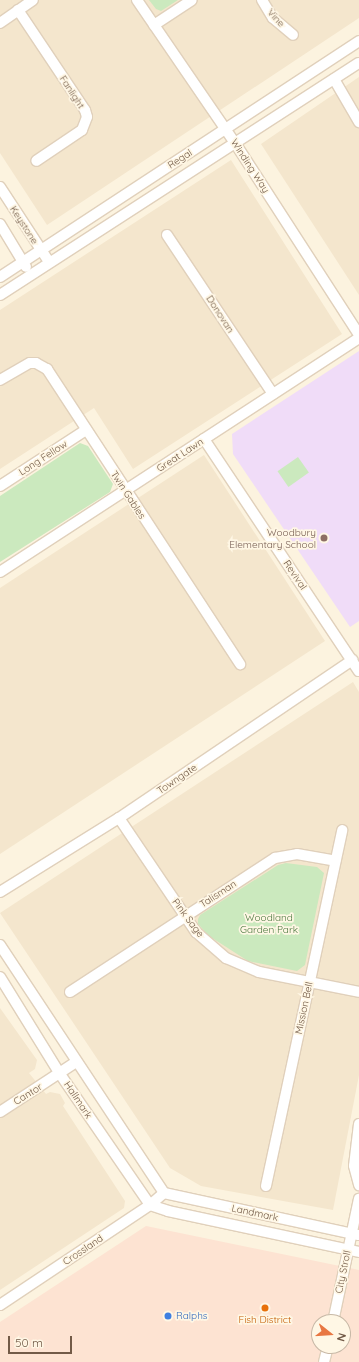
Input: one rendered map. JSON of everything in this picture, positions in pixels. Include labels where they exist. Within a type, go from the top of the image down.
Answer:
[{"type":"street","points":[[0,23],[33,0]]},
{"type":"street","name":"Winding Way","points":[[137,0],[235,143],[359,335]]},
{"type":"street","points":[[154,25],[192,0]]},
{"type":"street","name":"Vine","points":[[262,0],[273,18],[293,35]]},
{"type":"street","name":"Fanlight","points":[[18,10],[85,110],[87,117],[82,130],[36,161]]},
{"type":"street","name":"Regal","points":[[0,277],[359,42]]},
{"type":"street","name":"Regal","points":[[0,294],[359,63]]},
{"type":"street","points":[[334,79],[359,122]]},
{"type":"street","name":"Keystone","points":[[0,187],[49,262]]},
{"type":"street","name":"Keystone","points":[[0,224],[31,274]]},
{"type":"street","name":"Donovan","points":[[167,235],[273,394]]},
{"type":"street","name":"Great Lawn","points":[[0,572],[359,338]]},
{"type":"street","name":"Twin Gables","points":[[0,380],[23,365],[36,362],[43,365],[240,664]]},
{"type":"street","name":"Long Fellow","points":[[0,486],[86,430]]},
{"type":"street","name":"Revival","points":[[204,439],[359,671]]},
{"type":"street","name":"Towngate","points":[[0,892],[119,818],[352,660]]},
{"type":"street","name":"Pink Sage","points":[[119,818],[184,916],[205,942],[237,964],[258,972],[359,992]]},
{"type":"street","name":"Mission Bell","points":[[266,1186],[342,830]]},
{"type":"street","name":"Talisman","points":[[70,992],[184,916],[275,858],[296,854],[335,861]]},
{"type":"street","name":"Hallmark","points":[[0,945],[164,1193]]},
{"type":"street","name":"Hallmark","points":[[0,977],[60,1074],[150,1205]]},
{"type":"street","name":"Cantor","points":[[0,1112],[60,1074],[76,1062]]},
{"type":"street","points":[[359,1124],[354,1166],[359,1185]]},
{"type":"street","name":"Crossland","points":[[0,1305],[150,1205],[164,1193]]},
{"type":"street","name":"Landmark","points":[[164,1193],[355,1234]]},
{"type":"street","name":"City Stroll","points":[[335,1314],[347,1250],[355,1234],[359,1198]]},
{"type":"street","name":"Landmark","points":[[150,1205],[168,1211],[359,1252]]},
{"type":"shaded area","points":[[0,0],[359,0],[359,18],[47,225],[0,153]]},
{"type":"shaded area","points":[[359,77],[359,295],[261,144]]},
{"type":"shaded area","points":[[231,160],[342,334],[133,469],[94,408],[0,469],[0,310]]},
{"type":"shaded area","name":"Woodbury Elementary School","points":[[359,351],[359,621],[350,627],[233,454],[232,434]]},
{"type":"shaded area","points":[[204,455],[325,641],[0,854],[0,588]]},
{"type":"shaded area","points":[[353,682],[359,692],[359,1075],[333,1210],[201,1186],[170,1168],[0,913]]},
{"type":"shaded area","points":[[0,1008],[37,1060],[35,1069],[29,1073],[46,1094],[50,1092],[60,1094],[65,1103],[63,1106],[125,1201],[124,1208],[0,1290]]},
{"type":"shaded area","points":[[146,1226],[359,1270],[359,1362],[0,1362],[0,1322]]},
{"type":"green space","points":[[149,0],[178,0],[161,11],[156,9]]},
{"type":"green space","points":[[80,443],[88,446],[113,484],[110,492],[0,562],[0,496]]},
{"type":"green space","points":[[298,457],[309,473],[288,487],[278,471]]},
{"type":"green space","name":"Woodland Garden Park","points":[[286,863],[317,867],[324,873],[305,965],[297,971],[248,961],[209,936],[198,924],[200,915],[278,865]]},
{"type":"place","name":"Woodbury Elementary School","points":[[324,538]]},
{"type":"place","name":"Fish District","points":[[265,1308]]},
{"type":"place","name":"Ralphs","points":[[168,1316]]}]
